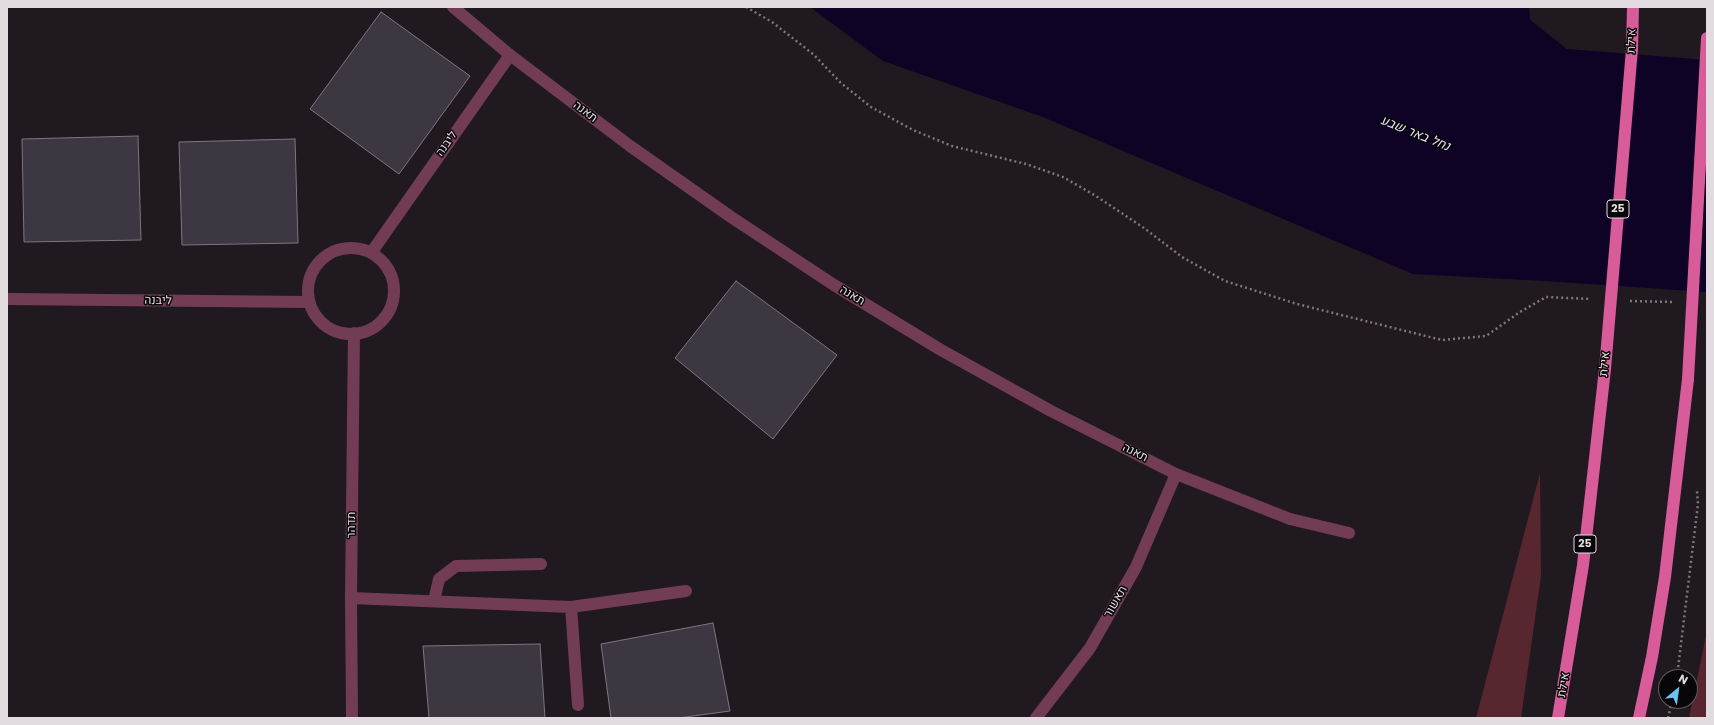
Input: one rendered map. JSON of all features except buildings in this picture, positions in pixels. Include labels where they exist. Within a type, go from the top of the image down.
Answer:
[{"type":"highway","name":"אילת","points":[[1558,718],[1583,565],[1605,370],[1632,49],[1633,7]]},
{"type":"highway","points":[[1639,718],[1652,657],[1665,577],[1688,379],[1707,38]]},
{"type":"street","name":"תאנה","points":[[453,7],[510,55],[636,151],[731,217],[834,285],[941,350],[1051,411],[1176,474],[1290,519],[1349,533]]},
{"type":"street","name":"ליבנה","points":[[371,253],[510,55]]},
{"type":"street","points":[[345,248],[358,249],[371,253],[382,262],[389,273],[393,285],[393,299],[388,311],[380,322],[368,329],[354,333],[336,331],[324,324],[315,314],[309,302],[308,283],[313,270],[322,259],[333,252],[345,248]]},
{"type":"street","name":"ליבנה","points":[[7,299],[309,302]]},
{"type":"street","name":"תדהר","points":[[352,718],[351,598],[354,333]]},
{"type":"street","name":"תאשור","points":[[1036,718],[1090,648],[1132,574],[1176,474]]},
{"type":"street","points":[[434,602],[439,579],[456,566],[541,564]]},
{"type":"street","points":[[351,598],[571,607],[686,591]]},
{"type":"street","points":[[571,607],[578,705]]},
{"type":"path","points":[[746,7],[772,22],[813,54],[841,83],[871,107],[913,130],[952,146],[1026,164],[1063,177],[1096,196],[1138,224],[1182,257],[1225,281],[1297,304],[1442,340],[1486,336],[1520,312],[1546,297],[1592,299]]},
{"type":"path","points":[[1622,300],[1676,302]]},
{"type":"path","points":[[1678,669],[1698,504]]},
{"type":"shaded area","points":[[1540,473],[1541,576],[1521,718],[1476,718]]},
{"type":"shaded area","points":[[1707,631],[1707,718],[1689,718],[1691,709],[1698,709],[1698,674]]},
{"type":"water","name":"נחל באר שבע","points":[[810,7],[1529,7],[1530,20],[1567,49],[1707,60],[1707,292],[1413,274],[1043,117],[883,61]]}]
